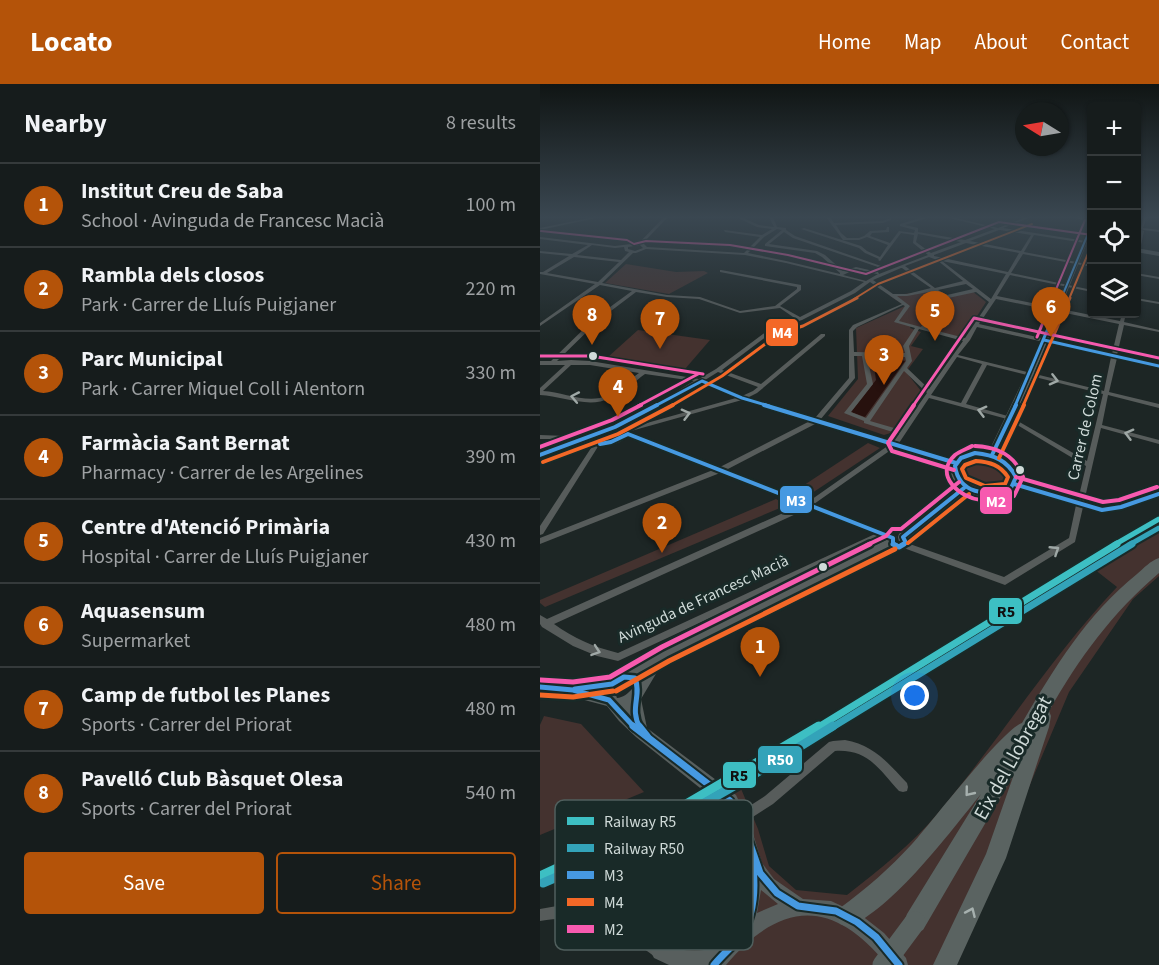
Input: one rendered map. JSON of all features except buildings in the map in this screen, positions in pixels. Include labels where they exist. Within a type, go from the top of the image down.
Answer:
[{"type":"highway","name":"Eix del Llobregat","points":[[883,965],[915,922],[1080,645],[1111,605],[1131,585],[1159,564]]},
{"type":"highway","points":[[848,916],[874,897],[901,872],[949,819],[1040,709]]},
{"type":"highway","points":[[945,965],[994,858],[1040,727],[1040,709]]},
{"type":"street","points":[[541,274],[569,258]]},
{"type":"street","points":[[594,258],[622,261]]},
{"type":"street","points":[[542,322],[600,283],[625,258]]},
{"type":"street","points":[[764,258],[868,281],[908,306],[896,322],[967,340]]},
{"type":"street","points":[[823,258],[841,274]]},
{"type":"street","points":[[856,258],[879,266]]},
{"type":"street","points":[[878,274],[880,258]]},
{"type":"street","points":[[540,454],[631,419],[702,381],[777,326],[800,319],[878,274],[930,258]]},
{"type":"street","points":[[935,258],[993,300],[1056,310],[1159,332]]},
{"type":"street","points":[[938,258],[1087,290]]},
{"type":"street","points":[[543,621],[808,506],[896,444],[957,356],[1019,258]]},
{"type":"street","points":[[1047,258],[1087,265]]},
{"type":"street","points":[[992,455],[1030,374],[1079,258]]},
{"type":"street","points":[[903,267],[946,297]]},
{"type":"street","points":[[841,274],[856,268],[878,274]]},
{"type":"street","points":[[721,271],[799,287],[777,306]]},
{"type":"street","points":[[541,274],[636,290],[697,297],[740,312],[777,306],[800,319]]},
{"type":"street","points":[[1141,275],[1159,278]]},
{"type":"street","points":[[892,295],[907,295],[967,282]]},
{"type":"street","points":[[552,363],[597,319],[636,290]]},
{"type":"street","points":[[867,420],[909,361],[906,346],[946,297],[977,290]]},
{"type":"street","points":[[1141,300],[1159,303]]},
{"type":"street","points":[[540,541],[722,469],[817,420],[852,378],[851,331],[855,326],[901,305]]},
{"type":"street","name":"Carrer de Colom","points":[[895,539],[1005,581],[1072,540],[1123,318]]},
{"type":"street","points":[[977,325],[1159,366]]},
{"type":"street","points":[[540,437],[565,437],[597,444],[611,442],[629,431],[742,398],[761,386],[823,335]]},
{"type":"street","points":[[851,354],[908,355]]},
{"type":"street","points":[[864,354],[870,384],[847,413],[867,420],[866,422],[903,433]]},
{"type":"street","points":[[957,356],[1159,406]]},
{"type":"street","points":[[540,392],[571,362]]},
{"type":"street","points":[[540,363],[590,363],[702,381],[742,398],[956,463]]},
{"type":"street","points":[[962,406],[985,363]]},
{"type":"street","points":[[904,368],[929,395],[1009,418],[1089,465]]},
{"type":"street","points":[[718,370],[761,386]]},
{"type":"street","points":[[540,392],[591,400],[607,398],[644,372]]},
{"type":"street","points":[[629,431],[631,419]]},
{"type":"street","points":[[1099,426],[1159,442]]},
{"type":"street","points":[[629,431],[808,506],[895,539]]},
{"type":"street","points":[[540,447],[565,437]]},
{"type":"street","points":[[540,532],[597,444]]},
{"type":"street","points":[[967,455],[992,455],[1008,464],[1013,470],[1014,484],[1003,494],[983,496],[964,488],[954,476],[956,463],[967,455]]},
{"type":"street","points":[[1014,484],[1102,510],[1121,507],[1159,494]]},
{"type":"street","name":"Avinguda de Francesc Macià","points":[[628,676],[665,654],[895,539],[964,488]]},
{"type":"street","name":"Avinguda de Francesc Macià","points":[[543,621],[581,646],[618,657],[895,539]]},
{"type":"street","name":"Avinguda de Francesc Macià","points":[[636,694],[649,671],[665,654]]},
{"type":"street","points":[[573,690],[612,684],[628,676],[638,681],[636,694],[641,732]]},
{"type":"street","points":[[612,684],[608,692],[611,702],[641,732],[728,800]]},
{"type":"street","points":[[540,687],[573,690],[611,702],[626,704],[636,694]]},
{"type":"street","points":[[753,810],[769,800],[833,746],[846,744],[864,750],[903,787]]},
{"type":"street","points":[[753,861],[755,868],[753,886]]},
{"type":"street","points":[[755,868],[776,893],[800,907]]},
{"type":"street","points":[[753,925],[780,911],[800,907],[824,908],[848,916],[876,936],[899,965]]},
{"type":"street","points":[[540,915],[555,911]]},
{"type":"street","points":[[665,959],[693,961],[718,959]]},
{"type":"shaded area","points":[[626,264],[676,272],[704,271],[708,273],[669,294],[605,283]]},
{"type":"shaded area","points":[[933,290],[944,298],[972,291],[986,302],[963,338],[911,326],[910,328],[921,332],[911,346],[923,349],[906,372],[921,391],[894,432],[884,435],[828,416],[858,379],[856,328],[905,306],[890,296]]},
{"type":"shaded area","points":[[638,330],[710,340],[685,369],[608,357]]},
{"type":"shaded area","points":[[873,358],[893,358],[905,361],[865,417],[851,412],[876,380]]},
{"type":"shaded area","points":[[868,443],[880,448],[806,497],[792,493]]},
{"type":"shaded area","points":[[976,459],[991,460],[1000,464],[1009,475],[1006,485],[996,490],[986,490],[968,483],[962,470],[966,464]]},
{"type":"shaded area","points":[[776,499],[787,505],[545,607],[540,603],[540,600]]},
{"type":"shaded area","points":[[1159,522],[1159,576],[1133,599],[1069,692],[954,965],[674,965],[674,950],[753,950],[753,817],[769,866],[796,890],[847,895],[906,846],[938,813],[1070,641],[1117,587],[1094,569],[1133,542],[1134,536]]},
{"type":"shaded area","points":[[544,716],[581,724],[644,792],[625,800],[555,800],[555,829],[540,835],[540,725]]},
{"type":"shaded area","points":[[739,784],[746,800],[712,800]]},
{"type":"rail line","name":"R5","points":[[696,800],[1159,519]]},
{"type":"rail line","name":"R50","points":[[711,800],[1159,528]]},
{"type":"rail line","name":"R5","points":[[540,876],[555,870]]},
{"type":"rail line","name":"R50","points":[[543,883],[555,878]]},
{"type":"transit line","name":"M2","points":[[801,258],[866,274],[907,258]]},
{"type":"transit line","name":"M4","points":[[543,462],[618,434],[722,376],[780,333],[803,326],[857,298],[878,284],[944,258]]},
{"type":"transit line","name":"M2","points":[[1037,337],[1069,258]]},
{"type":"transit line","name":"M3","points":[[992,455],[1030,374],[1078,258]]},
{"type":"transit line","name":"M4","points":[[999,458],[1037,377],[1086,258]]},
{"type":"transit line","name":"M2","points":[[954,470],[892,451],[888,443],[974,318],[1159,358]]},
{"type":"transit line","name":"M3","points":[[1044,340],[1159,366]]},
{"type":"transit line","name":"M2","points":[[540,356],[591,356],[703,374]]},
{"type":"transit line","name":"M2","points":[[540,447],[612,420],[698,374]]},
{"type":"transit line","name":"M3","points":[[540,455],[615,427],[702,381],[742,398],[956,463]]},
{"type":"transit line","name":"M3","points":[[600,444],[611,442],[628,434],[893,538],[893,544],[899,547],[906,543],[903,537],[964,488]]},
{"type":"transit line","name":"M2","points":[[972,446],[955,455],[947,466],[947,477],[953,487],[964,495],[979,500],[996,501],[1014,496],[1023,477],[1016,463],[998,450],[975,446]]},
{"type":"transit line","name":"M3","points":[[975,453],[994,456],[1009,466],[1016,477],[1010,490],[993,493],[975,492],[961,483],[955,466],[961,458],[975,453]]},
{"type":"transit line","name":"M4","points":[[976,461],[990,463],[1002,469],[1008,477],[1005,484],[985,486],[966,478],[962,469],[965,465],[976,461]]},
{"type":"transit line","name":"M2","points":[[1016,477],[1103,502],[1119,500],[1157,487]]},
{"type":"transit line","name":"M2","points":[[541,680],[573,682],[610,677],[662,647],[886,536],[892,529],[901,529],[959,482]]},
{"type":"transit line","name":"M3","points":[[1014,484],[1102,510],[1121,507],[1159,494]]},
{"type":"transit line","name":"M4","points":[[908,543],[969,494]]},
{"type":"transit line","name":"M4","points":[[616,691],[669,661],[895,549]]},
{"type":"transit line","name":"M3","points":[[575,689],[612,684],[624,677],[635,678],[639,689],[634,707],[636,720],[647,736]]},
{"type":"transit line","name":"M3","points":[[540,687],[573,690],[609,700],[629,723],[729,800]]},
{"type":"transit line","name":"M4","points":[[540,695],[573,697],[613,691]]},
{"type":"transit line","name":"M3","points":[[753,853],[760,873],[777,893],[798,906],[836,911],[857,922],[876,937],[899,965]]},
{"type":"transit line","name":"M3","points":[[753,867],[753,894]]},
{"type":"transit line","name":"M3","points":[[714,965],[728,950]]},
{"type":"place","name":"Aquasensum","points":[[1051,337]]},
{"type":"place","name":"Centre d'Atenció Primària","points":[[935,341]]},
{"type":"place","name":"Pavelló Club Bàsquet Olesa","points":[[592,345]]},
{"type":"place","name":"Camp de futbol les Planes","points":[[660,349]]},
{"type":"place","name":"Parc Municipal","points":[[884,385]]},
{"type":"place","name":"Farmàcia Sant Bernat","points":[[618,417]]},
{"type":"place","name":"Rambla dels closos","points":[[662,553]]},
{"type":"place","name":"Institut Creu de Saba","points":[[760,677]]}]
